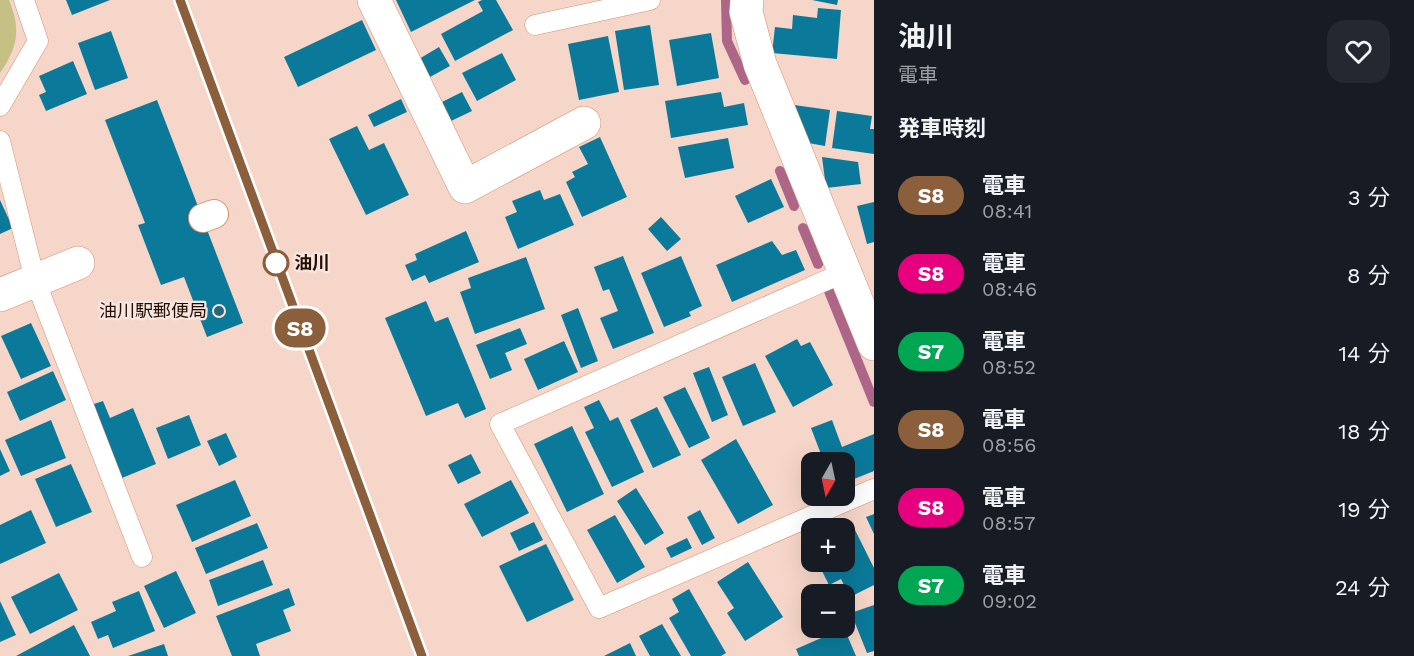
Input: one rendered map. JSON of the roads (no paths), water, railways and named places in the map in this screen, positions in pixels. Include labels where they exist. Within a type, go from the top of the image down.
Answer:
[{"type":"street","points":[[374,0],[465,187],[584,123]]},
{"type":"street","points":[[747,0],[746,12],[760,64],[874,344]]},
{"type":"street","points":[[0,295],[78,262]]},
{"type":"lane","points":[[0,106],[38,41],[24,0]]},
{"type":"lane","points":[[535,25],[650,0]]},
{"type":"lane","points":[[0,141],[35,280],[142,557]]},
{"type":"lane","points":[[845,272],[500,424],[599,608],[874,489]]},
{"type":"waterway","points":[[726,1],[727,41],[745,80]]},
{"type":"waterway","points":[[780,171],[794,206]]},
{"type":"waterway","points":[[803,228],[818,264]]},
{"type":"waterway","points":[[829,291],[874,402]]},
{"type":"railway","points":[[180,0],[422,656]]},
{"type":"train","name":"S8","points":[[180,0],[422,656]]},
{"type":"place","name":"油川","points":[[276,263]]},
{"type":"place","name":"油川駅郵便局","points":[[219,311]]}]
